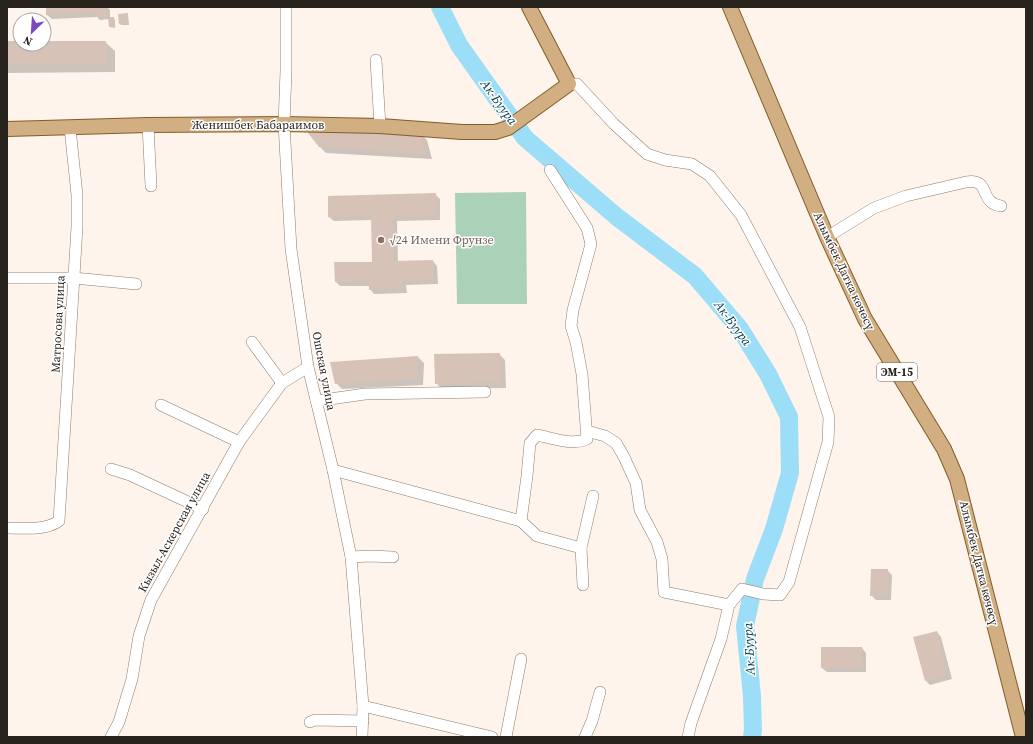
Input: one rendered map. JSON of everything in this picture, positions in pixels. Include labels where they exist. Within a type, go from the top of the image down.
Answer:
[{"type":"main road","points":[[529,7],[569,84]]},
{"type":"main road","name":"Алымбек Датка көчөсү","points":[[733,13],[827,237],[864,319],[944,449],[957,479],[1023,737]]},
{"type":"main road","name":"Женишбек Бабараимов","points":[[7,129],[148,125],[284,124],[380,126],[495,132],[508,128],[569,84]]},
{"type":"street","name":"Ошская улица","points":[[286,7],[284,124],[291,249],[308,367],[333,470],[351,557],[363,706],[362,737]]},
{"type":"street","points":[[376,60],[380,126]]},
{"type":"street","points":[[569,84],[577,84],[614,124],[647,154],[665,160],[692,164],[710,176],[741,215],[800,327],[829,417],[828,442],[789,582],[780,595],[763,594],[742,589],[729,605],[721,639],[691,722],[688,737]]},
{"type":"street","points":[[148,125],[151,186]]},
{"type":"street","name":"Матросова улица","points":[[7,528],[46,528],[53,526],[59,521],[77,227],[77,195],[70,128]]},
{"type":"street","points":[[520,521],[530,444],[533,438],[537,435],[575,442],[582,442],[588,439],[582,374],[576,342],[571,326],[573,310],[591,244],[587,228],[550,170]]},
{"type":"street","points":[[827,237],[874,208],[906,196],[966,182],[975,181],[980,184],[990,202],[994,205],[1001,206]]},
{"type":"street","points":[[7,278],[74,278],[136,284]]},
{"type":"street","points":[[252,342],[282,384]]},
{"type":"street","name":"Кызыл-Аскерская улица","points":[[111,737],[119,722],[132,679],[139,636],[151,600],[239,442],[282,384],[308,367]]},
{"type":"street","points":[[316,402],[365,394],[485,392]]},
{"type":"street","points":[[160,405],[239,442]]},
{"type":"street","points":[[587,431],[606,436],[616,443],[624,457],[636,483],[640,510],[657,542],[662,559],[664,592],[729,605]]},
{"type":"street","points":[[111,469],[130,475],[203,509]]},
{"type":"street","points":[[333,470],[520,521],[537,536],[581,548]]},
{"type":"street","points":[[583,585],[581,548],[592,496]]},
{"type":"street","points":[[351,557],[393,557]]},
{"type":"street","points":[[506,737],[521,659]]},
{"type":"street","points":[[585,737],[592,721],[600,692]]},
{"type":"street","points":[[363,706],[492,737]]},
{"type":"street","points":[[310,722],[315,720],[363,721]]},
{"type":"green space","points":[[526,192],[527,304],[457,304],[455,193]]},
{"type":"building","points":[[46,7],[108,7],[108,17],[96,17],[96,13],[52,15],[52,12],[46,12]]},
{"type":"building","points":[[128,13],[128,24],[119,24],[118,14]]},
{"type":"building","points":[[108,17],[114,17],[114,27],[109,27]]},
{"type":"building","points":[[7,41],[12,41],[12,52],[52,52],[52,41],[106,41],[106,64],[7,64]]},
{"type":"building","points":[[304,128],[421,133],[426,154],[319,147]]},
{"type":"building","points":[[436,193],[436,216],[393,217],[394,261],[433,260],[434,280],[402,281],[403,289],[369,290],[369,281],[335,282],[334,262],[372,262],[371,216],[328,217],[328,196]]},
{"type":"building","points":[[500,353],[501,382],[435,384],[434,354]]},
{"type":"building","points":[[418,356],[418,379],[335,384],[330,362]]},
{"type":"building","points":[[871,569],[888,569],[887,596],[870,596]]},
{"type":"building","points":[[937,631],[948,675],[925,681],[913,637]]},
{"type":"building","points":[[821,647],[862,647],[862,668],[821,668]]},
{"type":"waterway","name":"Ак-Буура","points":[[440,7],[459,45],[525,138],[617,217],[695,276],[740,329],[768,374],[789,417],[790,473],[774,529],[755,579],[745,626],[752,696],[752,737]]},
{"type":"place","name":"√24 Имени Фрунзе","points":[[381,240]]}]
